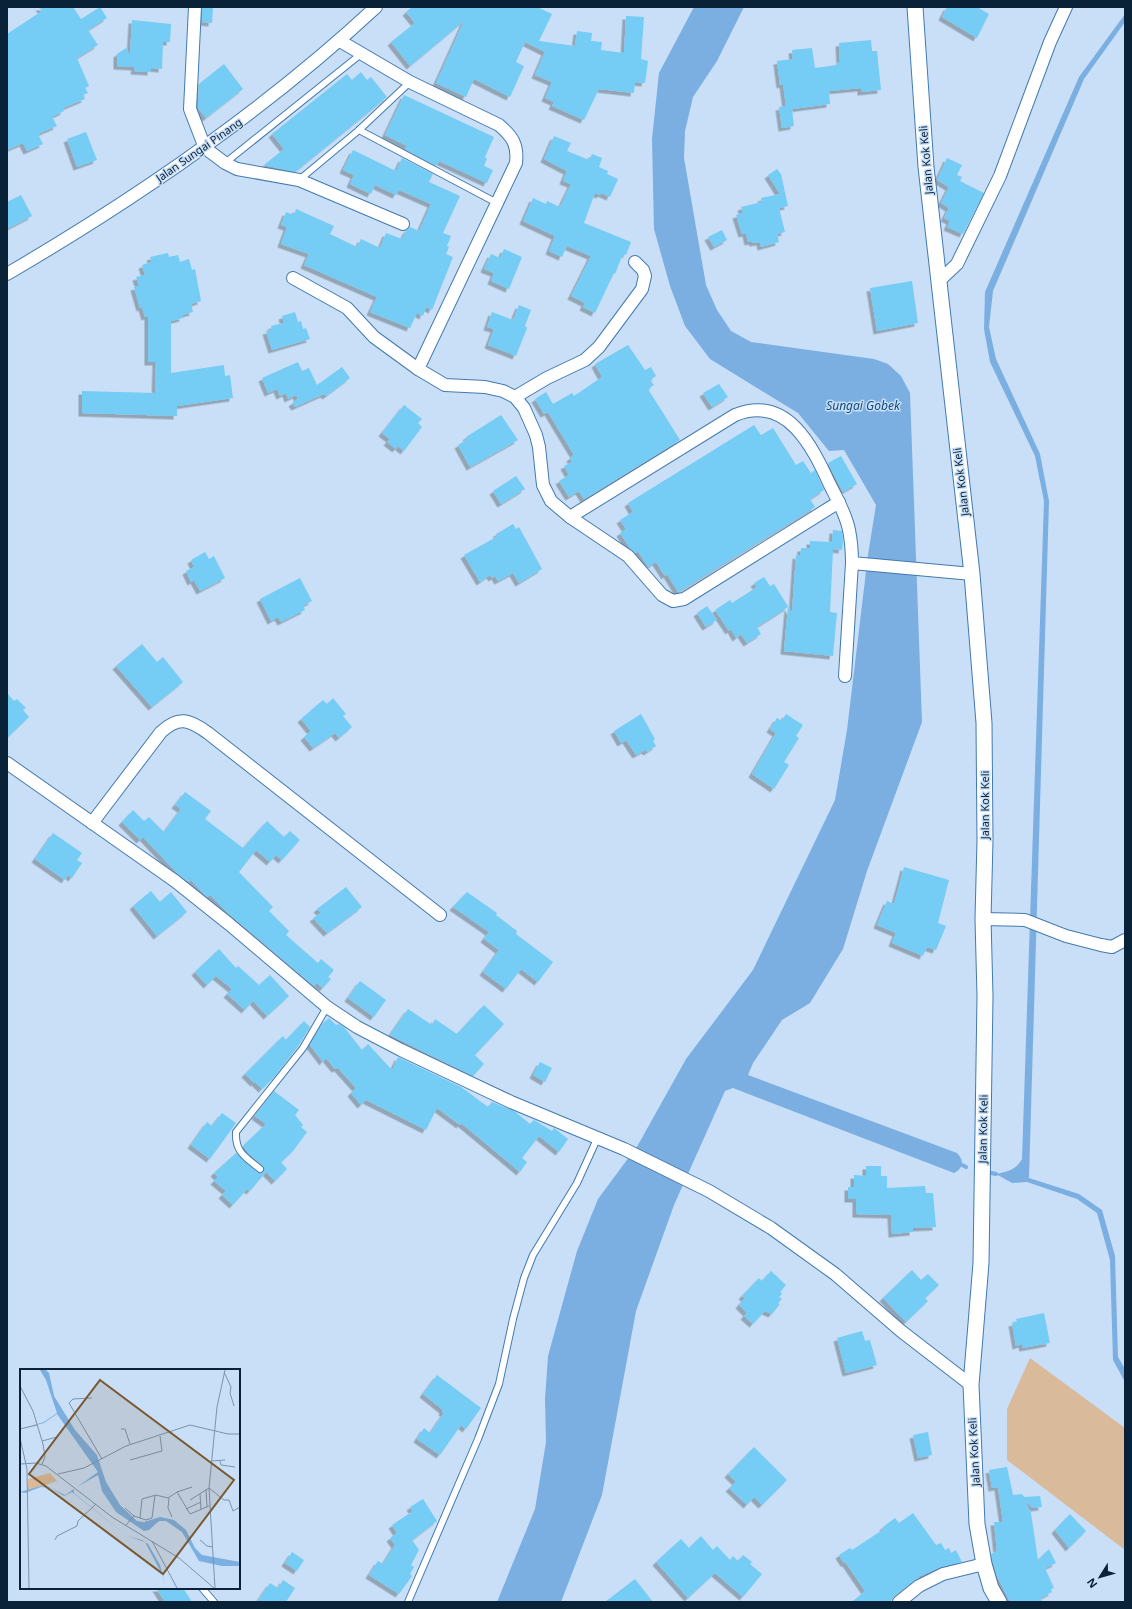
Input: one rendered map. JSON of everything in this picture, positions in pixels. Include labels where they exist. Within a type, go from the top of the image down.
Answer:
[{"type":"street","points":[[195,7],[190,108],[205,148],[225,163],[237,169],[299,180],[403,224]]},
{"type":"street","name":"Jalan Sungai Pinang","points":[[7,274],[86,228],[205,148],[340,41],[376,7]]},
{"type":"street","name":"Jalan Kok Keli","points":[[915,7],[926,167],[940,280],[972,574],[984,723],[985,840],[983,919],[985,996],[981,1263],[971,1385],[977,1524],[984,1564],[991,1588],[999,1602]]},
{"type":"street","points":[[940,280],[958,264],[1000,176],[1050,42],[1066,7]]},
{"type":"street","points":[[340,41],[410,82],[500,125],[516,143],[516,163],[418,370]]},
{"type":"street","points":[[515,397],[547,378],[584,360],[599,347],[642,289],[645,276],[643,270],[635,262]]},
{"type":"street","points":[[292,278],[347,308],[374,336],[418,370],[445,385],[485,387],[504,391],[515,397],[524,408],[536,435],[545,491],[554,505],[628,556],[667,599],[678,601],[839,502]]},
{"type":"street","points":[[570,517],[735,414],[746,410],[758,409],[780,415],[796,427],[813,451],[839,502],[849,528],[852,563],[845,676]]},
{"type":"street","points":[[852,563],[972,574]]},
{"type":"street","points":[[92,823],[161,732],[173,722],[180,720],[189,721],[208,733],[440,915]]},
{"type":"street","points":[[7,763],[200,900],[327,1007],[368,1034],[511,1102],[624,1149],[709,1192],[771,1228],[813,1257],[857,1292],[901,1331],[971,1385]]},
{"type":"street","points":[[983,919],[1025,920],[1066,936],[1101,945],[1112,946],[1125,940]]},
{"type":"street","points":[[899,1602],[920,1586],[943,1574],[984,1564]]},
{"type":"lane","points":[[225,163],[361,54]]},
{"type":"lane","points":[[299,180],[359,130],[410,82]]},
{"type":"lane","points":[[359,130],[497,203]]},
{"type":"lane","points":[[260,1169],[238,1149],[235,1142],[236,1132],[303,1048],[327,1007]]},
{"type":"lane","points":[[408,1602],[478,1440],[499,1384],[512,1319],[533,1255],[577,1183],[597,1139]]},
{"type":"lane","points":[[203,1589],[214,1602]]},
{"type":"shaded area","points":[[1030,1358],[1125,1428],[1125,1550],[1007,1460],[1007,1409]]},
{"type":"water","name":"Sungai Gobek","points":[[694,7],[744,7],[717,61],[693,97],[685,131],[684,158],[706,285],[717,310],[731,331],[751,342],[874,359],[888,364],[901,376],[910,393],[922,722],[867,871],[843,949],[810,1003],[782,1020],[753,1063],[748,1075],[957,1153],[961,1158],[962,1164],[960,1169],[954,1173],[733,1088],[725,1091],[674,1205],[636,1311],[602,1495],[561,1602],[497,1602],[535,1509],[546,1442],[545,1399],[548,1356],[577,1251],[598,1199],[638,1145],[686,1059],[753,970],[835,800],[847,730],[868,555],[876,505],[844,450],[829,451],[798,413],[710,359],[685,326],[670,286],[654,229],[652,139],[659,73]]},
{"type":"water","points":[[1125,14],[1125,22],[1084,79],[993,291],[989,327],[996,359],[1040,454],[1049,501],[1029,1178],[1079,1194],[1102,1210],[1115,1256],[1118,1357],[1125,1369],[1125,1382],[1113,1360],[1110,1260],[1097,1213],[1077,1199],[1027,1182],[1012,1183],[996,1174],[1014,1168],[1022,1159],[1044,501],[1035,456],[990,362],[984,329],[985,292],[1079,77]]},
{"type":"building","points":[[39,7],[73,7],[81,19],[100,7],[107,18],[88,30],[98,45],[77,58],[89,86],[85,88],[88,93],[83,95],[85,99],[63,108],[64,111],[52,117],[57,126],[38,134],[43,144],[27,151],[23,143],[7,150],[7,34],[42,11]]},
{"type":"building","points":[[202,7],[213,7],[212,23],[202,22]]},
{"type":"building","points":[[412,7],[537,7],[552,14],[539,41],[575,46],[577,31],[592,33],[591,41],[602,42],[601,50],[624,53],[626,16],[644,17],[641,59],[648,61],[645,83],[635,82],[634,93],[599,89],[584,120],[552,106],[554,102],[545,98],[552,82],[535,75],[545,52],[525,42],[516,62],[524,66],[510,97],[474,79],[466,97],[436,83],[464,21],[410,66],[391,42],[415,23],[406,12]]},
{"type":"building","points":[[947,7],[977,7],[989,14],[977,38],[942,17]]},
{"type":"building","points":[[132,20],[171,24],[170,42],[163,42],[162,69],[151,68],[151,72],[134,71],[135,67],[117,66],[117,54],[126,48],[130,55]]},
{"type":"building","points":[[871,40],[872,51],[877,51],[881,90],[861,92],[861,88],[829,91],[830,104],[792,109],[794,126],[782,128],[779,107],[786,106],[783,84],[780,85],[777,61],[793,59],[792,50],[812,48],[815,68],[837,65],[837,62],[840,62],[839,43]]},
{"type":"building","points":[[224,64],[243,89],[206,118],[198,108],[199,84]]},
{"type":"building","points":[[361,72],[367,80],[371,77],[387,97],[295,172],[264,165],[284,149],[272,134],[347,74],[352,80]]},
{"type":"building","points":[[404,95],[494,137],[485,157],[487,159],[484,166],[493,170],[487,183],[439,161],[436,166],[405,149],[407,146],[385,135]]},
{"type":"building","points":[[86,132],[97,160],[77,167],[67,139]]},
{"type":"building","points":[[554,136],[571,143],[567,151],[589,160],[592,154],[602,158],[599,167],[608,171],[607,174],[618,179],[610,197],[601,193],[600,195],[595,193],[584,223],[631,242],[626,255],[623,254],[615,274],[614,273],[595,313],[583,307],[585,303],[571,296],[591,256],[567,246],[562,257],[549,251],[555,236],[523,221],[533,198],[546,204],[547,201],[560,207],[571,184],[563,181],[567,171],[544,159]]},
{"type":"building","points":[[353,150],[396,171],[402,158],[433,174],[429,182],[460,196],[443,233],[451,236],[446,254],[453,257],[432,310],[426,307],[423,316],[417,313],[410,328],[370,312],[377,297],[304,265],[309,254],[281,244],[287,227],[281,225],[286,212],[294,215],[296,209],[334,226],[330,234],[357,247],[361,239],[380,248],[386,233],[402,239],[410,227],[419,231],[431,204],[399,190],[396,195],[375,185],[371,194],[350,184],[354,175],[343,170]]},
{"type":"building","points":[[947,158],[962,165],[957,175],[962,177],[960,181],[984,193],[963,234],[947,227],[950,221],[944,218],[949,208],[941,203],[949,187],[937,180]]},
{"type":"building","points":[[777,169],[781,174],[788,206],[779,208],[785,232],[777,234],[779,242],[761,247],[760,242],[748,242],[746,233],[742,234],[736,215],[743,213],[741,207],[762,202],[761,198],[780,194],[768,175]]},
{"type":"building","points":[[21,195],[32,216],[7,229],[7,202]]},
{"type":"building","points":[[722,230],[727,240],[714,247],[708,237]]},
{"type":"building","points":[[504,249],[522,257],[509,289],[491,281],[494,273],[484,269],[491,254],[500,258]]},
{"type":"building","points":[[168,253],[169,257],[178,255],[180,262],[189,259],[192,270],[195,269],[201,301],[191,304],[193,312],[182,315],[183,318],[171,321],[171,373],[224,365],[225,376],[230,375],[233,398],[177,406],[177,416],[82,413],[82,391],[155,393],[156,362],[148,362],[148,316],[145,317],[142,307],[140,308],[134,287],[139,286],[136,277],[145,275],[142,265],[152,262],[150,257]]},
{"type":"building","points":[[912,281],[918,323],[877,331],[870,288]]},
{"type":"building","points":[[519,305],[531,310],[525,326],[527,328],[516,356],[488,345],[494,329],[487,327],[492,312],[513,320]]},
{"type":"building","points":[[295,312],[298,322],[301,321],[303,329],[306,328],[310,339],[272,350],[266,331],[272,330],[271,326],[284,323],[282,316]]},
{"type":"building","points":[[628,345],[645,370],[651,367],[656,376],[650,380],[654,385],[648,389],[680,440],[584,499],[579,491],[569,497],[559,481],[569,475],[564,466],[572,462],[570,458],[574,455],[548,412],[544,414],[535,399],[546,392],[553,404],[572,393],[574,396],[602,377],[595,364]]},
{"type":"building","points":[[298,362],[302,371],[309,368],[317,385],[342,367],[350,378],[326,396],[324,394],[295,407],[292,403],[298,399],[296,395],[288,399],[286,393],[280,396],[277,389],[268,393],[262,378]]},
{"type":"building","points":[[719,384],[728,397],[712,407],[703,393]]},
{"type":"building","points":[[404,405],[422,419],[418,423],[422,427],[404,451],[398,446],[396,449],[387,442],[390,439],[382,433]]},
{"type":"building","points":[[501,415],[518,440],[470,467],[458,445],[468,439],[466,437]]},
{"type":"building","points":[[754,425],[761,435],[773,428],[796,465],[803,461],[811,473],[815,470],[824,490],[810,499],[815,507],[678,592],[667,574],[665,576],[656,562],[648,567],[638,551],[635,553],[630,548],[620,533],[626,529],[620,520],[633,512],[628,503]]},
{"type":"building","points":[[841,456],[857,484],[843,492],[828,463]]},
{"type":"building","points":[[516,476],[525,489],[501,504],[493,491]]},
{"type":"building","points":[[513,524],[516,529],[519,527],[542,569],[519,583],[513,573],[498,581],[495,576],[492,578],[490,575],[480,582],[464,555],[498,536],[496,534]]},
{"type":"building","points":[[833,530],[842,531],[843,541],[842,550],[833,549],[830,612],[837,613],[833,656],[784,651],[788,607],[757,627],[761,634],[747,643],[741,634],[736,638],[731,629],[729,631],[715,610],[730,600],[732,603],[757,587],[754,583],[764,577],[770,586],[774,584],[792,613],[796,555],[800,556],[801,548],[810,548],[810,541],[832,542]]},
{"type":"building","points":[[205,552],[209,559],[214,556],[225,578],[200,591],[194,580],[191,582],[186,571],[194,567],[191,560]]},
{"type":"building","points":[[300,578],[312,601],[303,606],[305,610],[281,622],[278,617],[271,621],[260,599]]},
{"type":"building","points":[[707,606],[717,620],[706,627],[697,613]]},
{"type":"building","points":[[142,644],[157,662],[163,657],[183,682],[152,707],[116,666]]},
{"type":"building","points":[[7,693],[14,701],[17,699],[26,708],[23,710],[29,717],[7,738]]},
{"type":"building","points":[[333,698],[346,714],[343,716],[352,727],[339,738],[335,733],[313,748],[304,737],[311,731],[301,719],[323,700],[327,704]]},
{"type":"building","points":[[641,714],[655,739],[653,741],[656,746],[647,752],[645,750],[636,755],[626,740],[621,743],[614,731]]},
{"type":"building","points":[[786,714],[803,725],[796,736],[799,738],[784,762],[789,765],[774,789],[752,774],[776,733],[770,729],[777,718],[782,721]]},
{"type":"building","points":[[185,792],[211,811],[205,819],[243,848],[267,821],[284,837],[290,831],[300,840],[282,860],[276,855],[270,862],[256,850],[239,872],[273,907],[269,911],[289,931],[286,935],[318,963],[321,959],[334,970],[328,977],[331,979],[323,988],[317,983],[314,986],[228,913],[210,895],[207,897],[191,880],[189,882],[179,875],[143,837],[140,840],[122,822],[133,810],[144,821],[149,817],[164,832],[181,809],[175,805]]},
{"type":"building","points":[[53,833],[82,853],[77,860],[82,863],[72,878],[68,875],[65,880],[35,859]]},
{"type":"building","points":[[904,867],[949,880],[938,923],[946,926],[936,950],[927,947],[923,956],[892,943],[896,933],[877,925],[887,901],[894,904]]},
{"type":"building","points":[[346,887],[362,907],[327,933],[313,918],[321,913],[317,909]]},
{"type":"building","points":[[151,891],[160,902],[171,892],[187,912],[157,936],[133,906]]},
{"type":"building","points":[[467,892],[497,913],[496,915],[517,931],[516,934],[553,962],[538,982],[521,969],[506,989],[483,972],[499,950],[484,939],[489,932],[453,907]]},
{"type":"building","points":[[219,949],[236,968],[238,966],[259,985],[270,975],[289,996],[267,1016],[253,1001],[245,1010],[227,994],[232,989],[216,976],[207,985],[195,972]]},
{"type":"building","points":[[360,981],[386,1000],[374,1017],[348,998]]},
{"type":"building","points":[[484,1005],[504,1024],[475,1055],[484,1064],[473,1076],[390,1035],[408,1009],[432,1025],[435,1019],[457,1034]]},
{"type":"building","points":[[329,1018],[336,1025],[339,1024],[344,1027],[362,1050],[368,1044],[392,1070],[398,1057],[461,1087],[488,1107],[492,1102],[514,1111],[530,1124],[534,1120],[552,1131],[554,1128],[568,1139],[559,1152],[539,1136],[522,1158],[527,1162],[520,1172],[461,1123],[460,1125],[437,1108],[426,1130],[366,1100],[361,1105],[351,1093],[356,1088],[338,1068],[335,1069],[326,1058],[323,1062],[310,1045],[323,1023]]},
{"type":"building","points":[[304,1021],[310,1027],[299,1045],[275,1076],[262,1089],[245,1074],[283,1036],[286,1040]]},
{"type":"building","points":[[540,1062],[552,1068],[545,1082],[533,1075]]},
{"type":"building","points":[[274,1091],[299,1110],[295,1115],[303,1125],[301,1127],[307,1132],[293,1151],[281,1162],[287,1169],[275,1181],[266,1172],[250,1191],[247,1189],[233,1205],[222,1195],[226,1191],[214,1181],[218,1177],[214,1173],[236,1153],[257,1172],[264,1172],[263,1166],[249,1154],[243,1146],[266,1124],[255,1116]]},
{"type":"building","points":[[222,1113],[236,1123],[210,1159],[191,1145],[207,1122],[212,1126]]},
{"type":"building","points":[[866,1166],[881,1166],[881,1176],[887,1176],[887,1188],[925,1186],[926,1193],[933,1193],[936,1227],[913,1228],[913,1232],[892,1234],[891,1215],[856,1214],[856,1199],[848,1199],[848,1187],[854,1187],[854,1175],[866,1176]]},
{"type":"building","points":[[912,1270],[921,1280],[928,1274],[939,1285],[925,1298],[928,1301],[906,1322],[883,1298]]},
{"type":"building","points":[[771,1271],[786,1285],[780,1292],[782,1294],[779,1297],[782,1299],[772,1314],[765,1311],[753,1324],[744,1316],[747,1313],[739,1305],[745,1298],[742,1296],[759,1278],[762,1281]]},
{"type":"building","points":[[1044,1313],[1050,1343],[1023,1348],[1022,1344],[1016,1346],[1012,1323],[1017,1322],[1016,1319]]},
{"type":"building","points":[[862,1331],[865,1341],[870,1340],[877,1365],[846,1373],[837,1338]]},
{"type":"building","points":[[437,1375],[481,1408],[466,1429],[461,1425],[440,1455],[417,1439],[424,1428],[430,1433],[444,1413],[442,1412],[443,1410],[423,1394]]},
{"type":"building","points":[[928,1432],[932,1455],[918,1458],[913,1435]]},
{"type":"building","points":[[754,1447],[787,1480],[762,1505],[754,1497],[747,1505],[729,1488],[736,1482],[728,1474]]},
{"type":"building","points":[[1007,1467],[1013,1495],[1022,1494],[1024,1497],[1040,1496],[1042,1507],[1033,1508],[1025,1501],[1031,1513],[1038,1560],[1049,1549],[1056,1563],[1045,1568],[1054,1588],[1051,1589],[1052,1592],[1041,1598],[1042,1602],[1010,1602],[997,1576],[993,1562],[991,1554],[997,1551],[994,1522],[1003,1522],[998,1487],[992,1488],[989,1470]]},
{"type":"building","points":[[423,1499],[437,1521],[412,1540],[419,1550],[411,1565],[414,1567],[410,1574],[412,1576],[399,1594],[369,1575],[378,1561],[383,1564],[395,1545],[390,1538],[397,1533],[392,1525],[413,1511],[410,1507]]},
{"type":"building","points":[[913,1513],[936,1545],[941,1543],[945,1550],[949,1548],[951,1553],[956,1550],[962,1562],[941,1567],[920,1576],[894,1596],[890,1602],[852,1602],[865,1591],[839,1555],[850,1548],[852,1550],[884,1529],[883,1527],[895,1518],[899,1523]]},
{"type":"building","points":[[1070,1514],[1086,1531],[1069,1548],[1055,1530]]},
{"type":"building","points":[[701,1536],[713,1550],[717,1546],[730,1560],[733,1556],[738,1561],[743,1555],[752,1562],[750,1564],[762,1574],[743,1597],[715,1573],[688,1598],[656,1562],[681,1539],[689,1548]]},
{"type":"building","points":[[292,1552],[304,1560],[297,1571],[285,1563]]},
{"type":"building","points":[[635,1579],[653,1602],[605,1602]]},
{"type":"building","points":[[283,1580],[295,1588],[286,1602],[257,1602],[270,1583],[278,1588]]},
{"type":"building","points":[[157,1589],[184,1589],[192,1602],[165,1602]]},
{"type":"waterway","points":[[962,1165],[966,1167]]},
{"type":"waterway","points":[[991,1173],[996,1174]]}]
